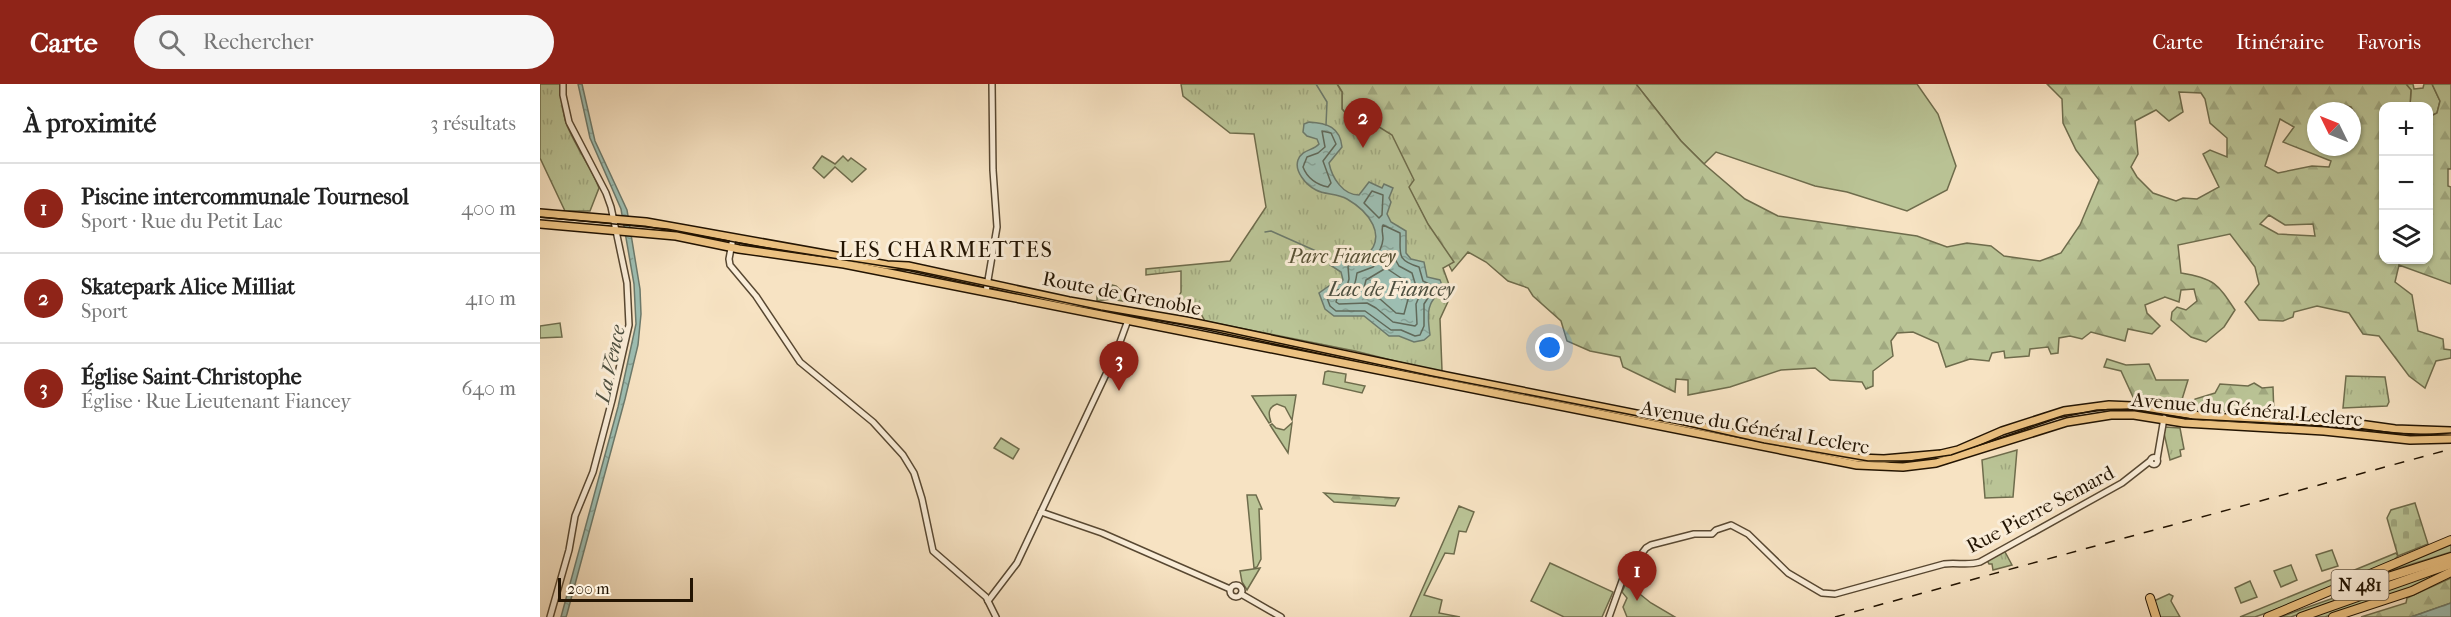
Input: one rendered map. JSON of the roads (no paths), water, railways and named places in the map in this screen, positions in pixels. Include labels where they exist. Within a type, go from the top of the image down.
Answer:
[{"type":"highway","points":[[2429,548],[2451,535]]},
{"type":"highway","points":[[2269,617],[2451,540]]},
{"type":"highway","name":"N 481","points":[[2269,617],[2451,556]]},
{"type":"highway","name":"N 481","points":[[2301,617],[2451,564]]},
{"type":"highway","points":[[2333,617],[2412,591],[2451,572]]},
{"type":"highway","points":[[2150,598],[2157,617]]},
{"type":"main road","name":"Route de Grenoble","points":[[540,213],[646,222],[887,265],[908,266],[1069,301],[1186,321],[1446,376]]},
{"type":"main road","name":"Route de Grenoble","points":[[540,224],[676,236],[731,248],[817,259],[1410,375],[1444,384]]},
{"type":"main road","name":"Avenue du Général Leclerc","points":[[1446,376],[1868,459],[1941,454],[2067,410],[2109,405],[2133,406],[2207,417],[2451,431]]},
{"type":"main road","name":"Avenue du Général Leclerc","points":[[1444,384],[1514,396],[1631,422],[1868,466],[1903,467],[1936,463],[2060,424],[2098,416],[2134,415],[2184,423],[2324,431],[2420,440],[2451,439]]},
{"type":"street","points":[[549,617],[569,550],[575,516],[592,472],[612,400],[629,325],[627,283],[616,220],[606,193],[569,122],[563,84]]},
{"type":"street","points":[[987,292],[997,227],[993,170],[992,84]]},
{"type":"street","points":[[733,238],[730,265],[756,296],[800,362],[873,422],[903,455],[914,473],[923,502],[933,551],[988,601],[996,617]]},
{"type":"street","points":[[988,601],[1017,563],[1132,321]]},
{"type":"street","points":[[2163,420],[2164,411]]},
{"type":"street","name":"Rue Pierre Semard","points":[[1609,617],[1623,578],[1635,561],[1651,545],[1694,534],[1712,534],[1725,526],[1736,526],[1748,534],[1788,573],[1822,593],[1834,594],[1956,562],[1965,565],[1980,562],[2137,472],[2153,460],[2163,420]]},
{"type":"street","points":[[1041,512],[1102,533],[1230,589],[1232,596],[1239,597],[1241,594],[1281,617]]},
{"type":"water","points":[[578,84],[582,84],[595,141],[627,210],[640,289],[641,314],[638,345],[625,399],[567,614],[566,617],[561,617],[618,407],[636,324],[634,284],[621,209],[590,138]]},
{"type":"water","name":"Lac de Fiancey","points":[[1309,122],[1332,127],[1339,135],[1342,147],[1329,163],[1336,180],[1343,189],[1359,195],[1369,182],[1382,188],[1384,184],[1393,188],[1387,214],[1391,222],[1406,231],[1406,253],[1411,259],[1424,262],[1427,277],[1440,280],[1441,284],[1440,291],[1430,306],[1428,316],[1430,335],[1424,340],[1414,342],[1399,336],[1389,336],[1364,316],[1334,316],[1325,309],[1319,293],[1329,286],[1340,284],[1343,280],[1341,272],[1330,265],[1333,257],[1350,259],[1365,257],[1372,249],[1375,233],[1368,217],[1355,204],[1343,197],[1316,190],[1302,177],[1297,164],[1300,156],[1319,144],[1317,139],[1303,132],[1304,124]]},
{"type":"water","points":[[2451,603],[2451,617],[2411,617]]},
{"type":"waterway","points":[[1316,84],[1327,102],[1326,125]]},
{"type":"waterway","points":[[1265,232],[1271,231],[1316,251]]},
{"type":"tram line","points":[[540,217],[667,229],[755,246],[916,271],[1101,310],[1222,331],[1764,443],[1868,461],[1910,461],[1951,455],[2058,418],[2097,410],[2131,409],[2192,419],[2327,426],[2416,435],[2451,433]]},
{"type":"railway","points":[[1835,617],[2451,449]]},
{"type":"place","name":"Skatepark Alice Milliat","points":[[1363,148]]},
{"type":"place","name":"Église Saint-Christophe","points":[[1119,391]]},
{"type":"place","name":"Piscine intercommunale Tournesol","points":[[1637,601]]},
{"type":"district","name":"LES CHARMETTES","points":[[946,249]]},
{"type":"park label","name":"Parc Fiancey","points":[[1342,256]]},
{"type":"water label","name":"La Vence","points":[[610,364]]}]
